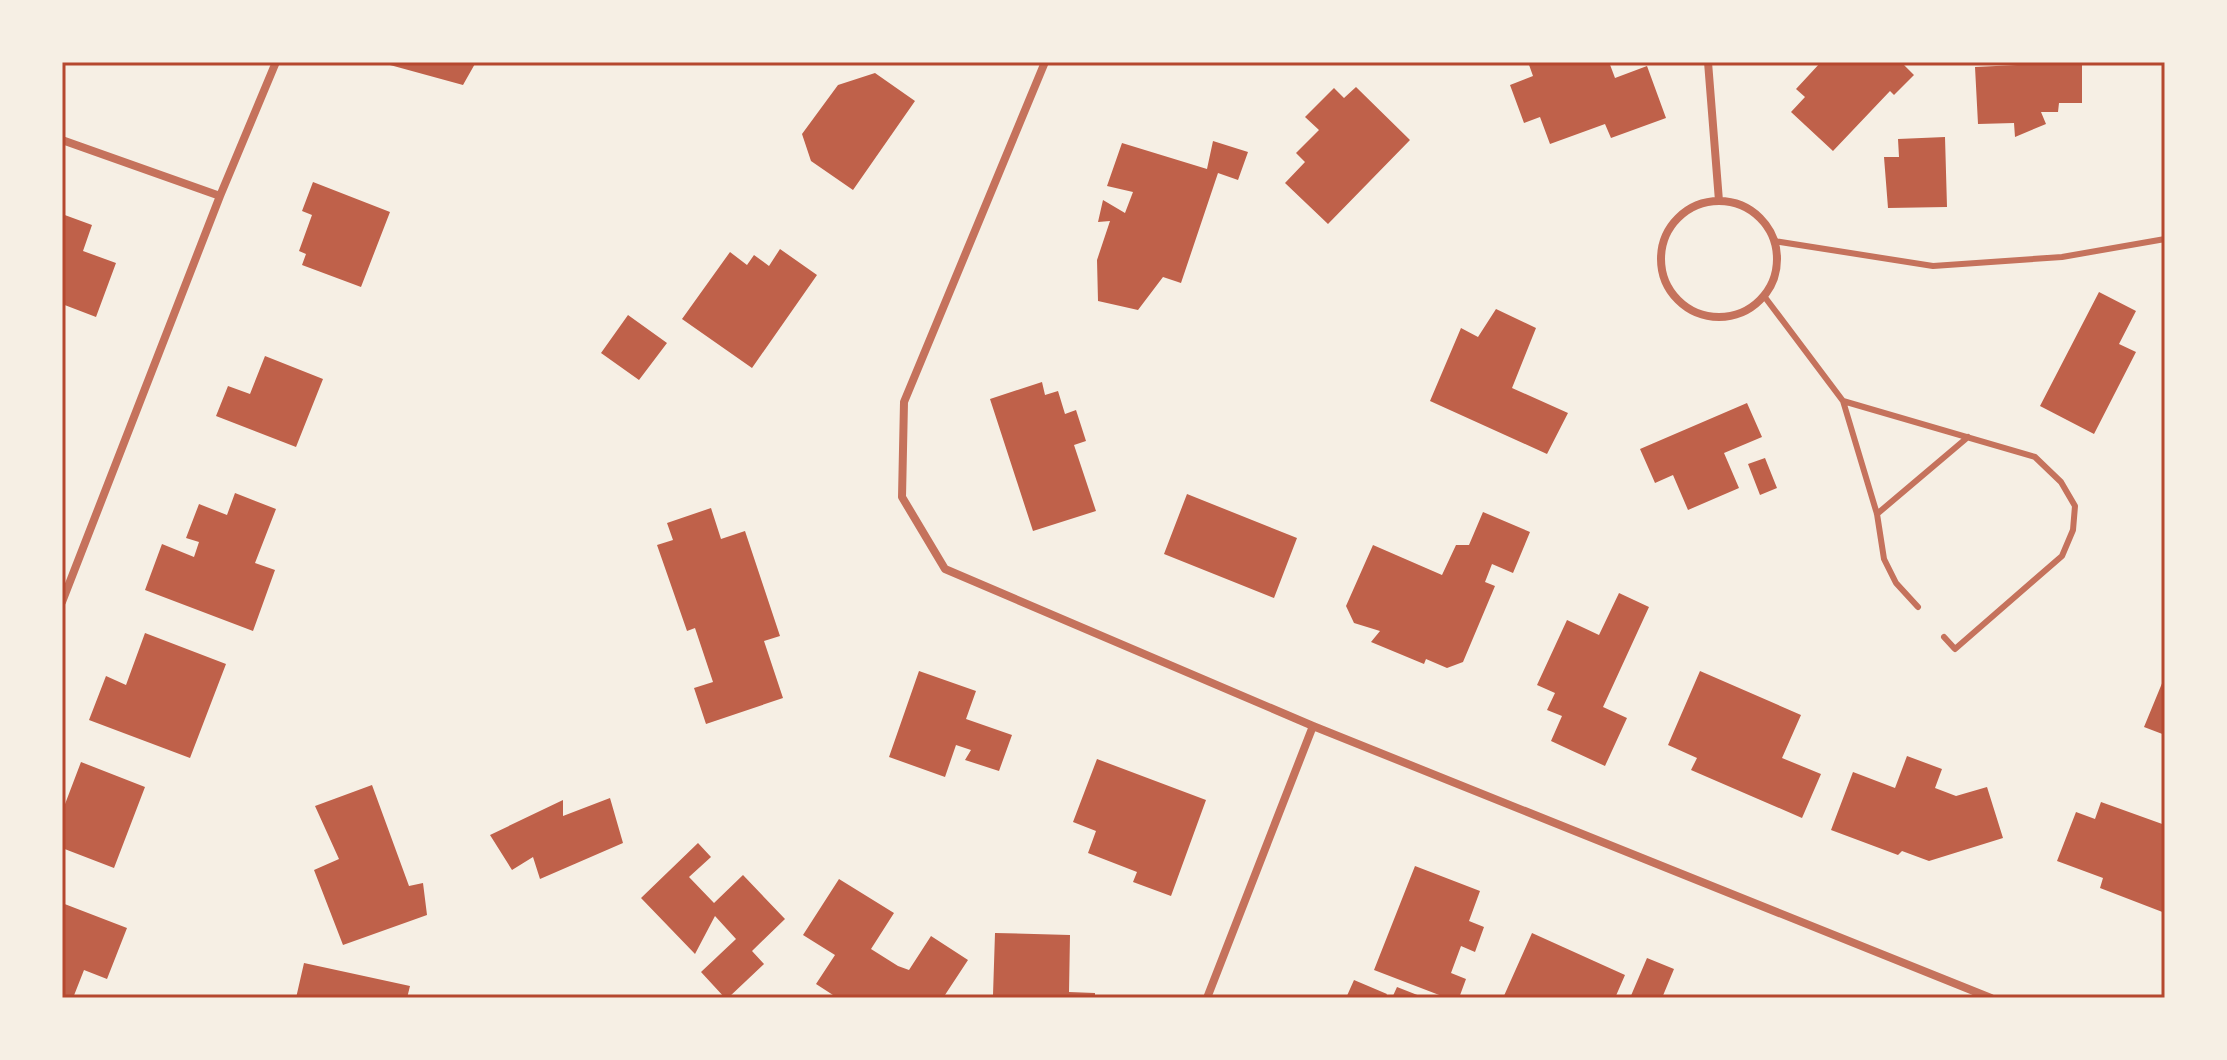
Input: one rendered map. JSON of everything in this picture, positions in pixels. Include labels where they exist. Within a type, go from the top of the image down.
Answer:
[{"type":"street","points":[[62,602],[65,586],[276,62]]},
{"type":"street","points":[[1045,62],[904,402],[902,497],[945,569],[1313,726],[1991,998]]},
{"type":"street","points":[[1708,62],[1719,201]]},
{"type":"street","points":[[62,140],[220,196]]},
{"type":"street","points":[[1719,201],[1737,204],[1753,212],[1766,225],[1774,241],[1777,260],[1774,279],[1764,296],[1749,309],[1731,316],[1711,317],[1693,311],[1677,300],[1666,284],[1661,266],[1662,246],[1669,228],[1682,214],[1700,204],[1719,201]]},
{"type":"street","points":[[1207,998],[1313,726]]},
{"type":"lane","points":[[1774,241],[1933,266],[2062,257],[2165,239]]},
{"type":"lane","points":[[1764,296],[1843,401],[1877,514],[1884,559],[1896,583],[1918,607]]},
{"type":"lane","points":[[1843,401],[2035,457],[2061,482],[2075,506],[2073,530],[2062,556],[1955,649],[1944,637]]},
{"type":"lane","points":[[1877,514],[1968,437]]},
{"type":"building","points":[[379,62],[476,62],[463,85]]},
{"type":"building","points":[[1528,62],[1609,62],[1615,78],[1647,66],[1666,118],[1611,138],[1605,124],[1550,144],[1540,117],[1524,123],[1510,85],[1533,76]]},
{"type":"building","points":[[1821,62],[1908,62],[1904,65],[1914,75],[1894,95],[1890,91],[1833,151],[1791,112],[1805,97],[1796,89]]},
{"type":"building","points":[[2016,62],[2082,62],[2082,103],[2059,103],[2058,112],[2041,112],[2046,124],[2015,137],[2014,123],[1978,124],[1975,67],[2017,65]]},
{"type":"building","points":[[875,73],[915,101],[853,190],[811,161],[802,134],[838,85]]},
{"type":"building","points":[[1356,87],[1410,140],[1328,224],[1285,183],[1305,162],[1296,153],[1319,130],[1305,117],[1334,88],[1344,98]]},
{"type":"building","points":[[1945,137],[1947,207],[1888,208],[1884,157],[1899,157],[1898,139]]},
{"type":"building","points":[[1213,141],[1248,152],[1238,180],[1218,173],[1181,283],[1163,277],[1138,310],[1098,301],[1097,260],[1110,221],[1098,222],[1103,200],[1125,213],[1133,192],[1107,186],[1122,143],[1207,169]]},
{"type":"building","points":[[313,182],[390,212],[361,287],[302,265],[306,254],[299,251],[312,215],[302,211]]},
{"type":"building","points":[[62,214],[92,225],[83,251],[116,263],[96,317],[62,304]]},
{"type":"building","points":[[780,249],[817,275],[752,368],[682,319],[730,252],[747,265],[754,255],[769,266]]},
{"type":"building","points":[[2099,292],[2136,311],[2119,344],[2136,352],[2094,434],[2040,406]]},
{"type":"building","points":[[1496,309],[1536,328],[1512,388],[1568,413],[1547,454],[1430,401],[1461,328],[1478,337]]},
{"type":"building","points":[[628,315],[667,343],[639,380],[601,353]]},
{"type":"building","points":[[265,356],[323,379],[296,447],[216,416],[228,386],[250,394]]},
{"type":"building","points":[[1042,382],[1045,395],[1058,391],[1065,414],[1076,410],[1086,441],[1074,445],[1096,511],[1033,531],[990,399]]},
{"type":"building","points":[[1747,403],[1762,437],[1724,453],[1739,488],[1688,510],[1673,475],[1655,483],[1640,449]]},
{"type":"building","points":[[1765,458],[1777,488],[1760,495],[1748,464]]},
{"type":"building","points":[[235,493],[276,509],[255,563],[275,570],[253,631],[145,590],[162,544],[194,557],[199,542],[186,538],[199,504],[227,515]]},
{"type":"building","points":[[1187,494],[1297,538],[1274,598],[1164,554]]},
{"type":"building","points":[[711,508],[721,539],[745,531],[780,636],[764,641],[783,698],[706,724],[694,688],[713,682],[695,628],[687,631],[657,545],[673,540],[667,523]]},
{"type":"building","points":[[1483,512],[1530,532],[1513,573],[1492,564],[1485,582],[1495,586],[1463,662],[1447,668],[1426,659],[1424,664],[1371,642],[1380,631],[1354,623],[1346,606],[1373,545],[1442,575],[1456,545],[1469,545]]},
{"type":"building","points":[[1619,593],[1649,607],[1603,707],[1627,718],[1605,766],[1551,741],[1562,716],[1547,710],[1555,693],[1537,685],[1567,620],[1599,635]]},
{"type":"building","points":[[145,633],[226,664],[190,758],[89,720],[106,676],[126,685]]},
{"type":"building","points":[[919,671],[976,691],[966,719],[1012,735],[999,771],[965,760],[971,750],[956,745],[945,777],[889,757]]},
{"type":"building","points":[[1700,671],[1801,715],[1782,758],[1821,774],[1802,818],[1691,770],[1697,758],[1668,745]]},
{"type":"building","points":[[2165,676],[2165,735],[2144,727]]},
{"type":"building","points":[[1907,756],[1942,769],[1935,788],[1956,796],[1987,787],[2003,838],[1929,861],[1902,851],[1898,855],[1831,830],[1853,772],[1895,788]]},
{"type":"building","points":[[1097,759],[1206,800],[1171,896],[1133,882],[1137,872],[1088,853],[1096,831],[1073,822]]},
{"type":"building","points":[[81,762],[145,787],[114,868],[62,848],[62,812]]},
{"type":"building","points":[[372,785],[409,886],[423,883],[427,915],[343,945],[314,870],[339,859],[315,806]]},
{"type":"building","points":[[610,798],[623,843],[540,879],[533,857],[512,870],[490,835],[563,800],[563,816]]},
{"type":"building","points":[[2101,802],[2165,825],[2165,913],[2100,888],[2103,878],[2057,861],[2076,812],[2095,819]]},
{"type":"building","points":[[698,843],[711,857],[689,877],[714,903],[743,875],[785,919],[752,951],[764,964],[728,998],[701,972],[736,939],[715,916],[695,954],[641,898]]},
{"type":"building","points":[[1415,866],[1480,891],[1469,921],[1484,927],[1475,952],[1461,946],[1451,973],[1466,979],[1459,998],[1447,998],[1374,970]]},
{"type":"building","points":[[839,879],[894,913],[871,949],[898,966],[909,970],[931,936],[968,960],[943,998],[830,998],[833,995],[816,984],[835,955],[803,935]]},
{"type":"building","points":[[62,903],[127,928],[107,979],[84,970],[73,998],[62,994]]},
{"type":"building","points":[[995,933],[1070,935],[1069,992],[1095,993],[1095,998],[993,995]]},
{"type":"building","points":[[1532,933],[1625,975],[1615,998],[1503,998]]},
{"type":"building","points":[[1647,958],[1674,969],[1662,998],[1630,998]]},
{"type":"building","points":[[304,963],[410,986],[407,998],[296,998]]},
{"type":"building","points":[[1354,980],[1387,994],[1385,998],[1346,998]]},
{"type":"building","points":[[1397,987],[1425,998],[1392,998]]}]
